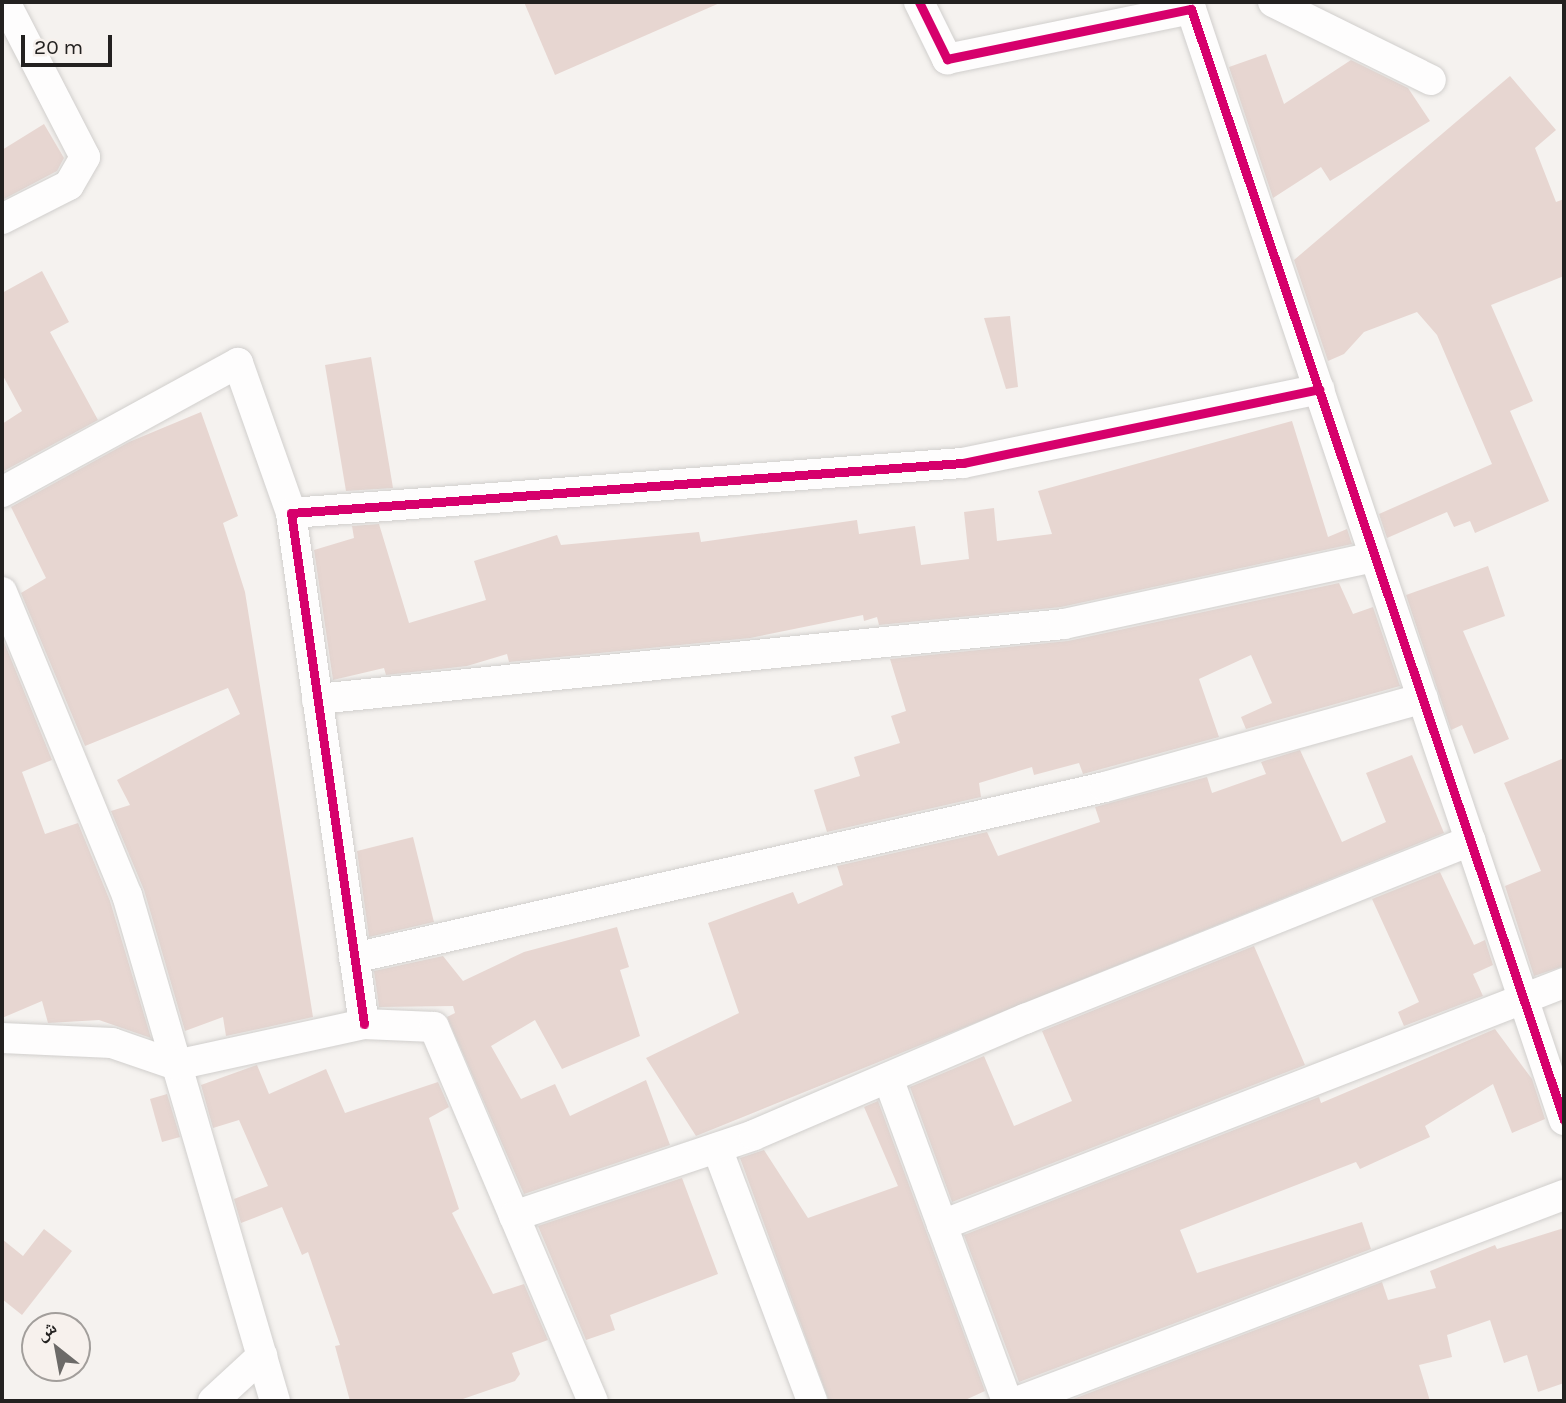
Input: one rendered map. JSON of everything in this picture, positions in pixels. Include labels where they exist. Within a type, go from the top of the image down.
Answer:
[{"type":"street","points":[[2,219],[69,185],[85,158],[5,2]]},
{"type":"street","points":[[919,2],[947,59],[1191,9],[1564,1120]]},
{"type":"street","points":[[1273,2],[1431,80]]},
{"type":"street","points":[[2,492],[237,363],[291,513],[364,1024]]},
{"type":"street","points":[[291,513],[963,463],[1319,388]]},
{"type":"street","points":[[317,699],[1064,624],[1375,557]]},
{"type":"street","points":[[2,592],[127,895],[275,1401]]},
{"type":"street","points":[[354,958],[1105,787],[1423,698]]},
{"type":"street","points":[[514,1216],[717,1148],[1471,841]]},
{"type":"street","points":[[942,1225],[1524,1001],[1564,983]]},
{"type":"street","points":[[2,1038],[112,1043],[176,1065],[364,1024],[434,1027],[593,1401]]},
{"type":"street","points":[[888,1078],[1007,1401]]},
{"type":"street","points":[[717,1148],[812,1401]]},
{"type":"street","points":[[1019,1401],[1564,1195]]},
{"type":"street","points":[[213,1401],[262,1356]]},
{"type":"building","points":[[524,2],[722,2],[555,75]]},
{"type":"building","points":[[1266,54],[1284,104],[1351,60],[1408,88],[1430,121],[1330,181],[1321,167],[1273,198],[1229,67]]},
{"type":"building","points":[[1510,76],[1556,130],[1535,148],[1556,202],[1564,199],[1564,276],[1491,305],[1533,401],[1510,411],[1549,501],[1475,533],[1470,521],[1454,527],[1447,512],[1387,538],[1379,514],[1492,464],[1437,335],[1417,312],[1364,332],[1344,354],[1328,361],[1294,260]]},
{"type":"building","points":[[44,124],[64,158],[57,171],[2,200],[2,150]]},
{"type":"building","points":[[42,271],[69,322],[50,332],[98,420],[2,472],[2,424],[22,411],[2,374],[2,293]]},
{"type":"building","points":[[1010,316],[1018,387],[1006,389],[984,318]]},
{"type":"building","points":[[371,357],[393,488],[346,491],[325,365]]},
{"type":"building","points":[[201,412],[238,516],[223,523],[245,592],[313,1017],[226,1036],[223,1017],[185,1031],[144,890],[111,811],[130,805],[117,780],[240,714],[228,688],[85,746],[21,593],[46,578],[11,507],[129,442]]},
{"type":"building","points":[[1292,421],[1328,537],[1347,529],[1352,544],[1061,607],[879,625],[877,617],[864,621],[863,615],[750,638],[509,662],[507,654],[467,666],[386,675],[384,668],[333,680],[314,550],[354,538],[352,526],[379,524],[409,623],[486,600],[474,561],[557,535],[561,545],[699,532],[701,542],[857,520],[859,534],[915,526],[921,565],[969,559],[964,512],[994,508],[997,541],[1052,534],[1038,491]]},
{"type":"building","points":[[1488,566],[1505,616],[1463,631],[1509,739],[1474,754],[1462,725],[1451,730],[1406,595]]},
{"type":"building","points":[[1339,583],[1353,614],[1373,607],[1400,686],[1246,729],[1241,717],[1272,703],[1251,655],[1199,679],[1219,737],[1083,774],[1079,763],[1034,775],[1032,767],[979,783],[981,797],[827,832],[814,790],[860,776],[854,757],[900,743],[891,716],[906,711],[890,659],[1068,641]]},
{"type":"building","points":[[2,637],[52,760],[22,772],[45,834],[78,823],[110,901],[151,1038],[99,1020],[48,1023],[42,1001],[2,1018]]},
{"type":"building","points":[[1300,750],[1342,842],[1386,822],[1366,773],[1412,755],[1444,833],[696,1136],[646,1058],[739,1013],[708,923],[793,892],[798,904],[843,885],[837,866],[987,832],[998,856],[1100,822],[1095,807],[1207,777],[1212,793],[1266,774],[1261,762]]},
{"type":"building","points":[[1564,758],[1564,966],[1534,976],[1505,886],[1541,871],[1504,783]]},
{"type":"building","points":[[413,837],[434,922],[369,937],[357,851]]},
{"type":"building","points":[[1440,872],[1474,945],[1485,940],[1493,965],[1473,974],[1483,996],[1404,1026],[1398,1012],[1419,1002],[1372,899]]},
{"type":"building","points":[[617,927],[629,967],[620,970],[640,1036],[562,1069],[535,1020],[491,1046],[521,1099],[555,1084],[570,1116],[646,1080],[670,1145],[524,1194],[447,1017],[455,1013],[453,1006],[379,1007],[374,971],[443,956],[463,981],[524,952]]},
{"type":"building","points":[[1254,946],[1305,1065],[952,1202],[910,1087],[984,1056],[1014,1126],[1072,1101],[1042,1031]]},
{"type":"building","points":[[1495,1029],[1532,1079],[1545,1119],[1512,1133],[1493,1084],[1425,1126],[1430,1137],[1360,1169],[1356,1162],[1180,1230],[1197,1273],[1362,1222],[1371,1249],[1019,1382],[964,1235],[1319,1097],[1321,1103]]},
{"type":"building","points":[[257,1065],[269,1094],[326,1069],[345,1113],[438,1082],[449,1107],[429,1118],[459,1209],[452,1213],[493,1294],[524,1284],[548,1340],[512,1353],[520,1374],[515,1381],[457,1401],[350,1401],[335,1346],[340,1345],[308,1252],[302,1255],[282,1207],[241,1223],[234,1199],[268,1186],[239,1120],[213,1128],[201,1085]]},
{"type":"building","points":[[167,1094],[180,1137],[162,1142],[150,1099]]},
{"type":"building","points":[[878,1101],[985,1391],[963,1401],[829,1401],[740,1158],[764,1150],[808,1218],[898,1186],[864,1107]]},
{"type":"building","points":[[682,1178],[718,1274],[610,1315],[615,1330],[586,1340],[538,1226]]},
{"type":"building","points":[[1564,1228],[1564,1383],[1538,1392],[1527,1355],[1504,1363],[1490,1320],[1447,1335],[1452,1357],[1419,1365],[1430,1401],[1068,1401],[1382,1282],[1388,1300],[1436,1288],[1430,1271],[1495,1245],[1497,1249]]},
{"type":"building","points":[[44,1229],[72,1251],[21,1314],[2,1299],[2,1239],[23,1256]]},
{"type":"cycle path","points":[[919,2],[947,59],[1191,9],[1564,1120]]},
{"type":"cycle path","points":[[364,1024],[291,513],[963,463],[1319,389]]}]
